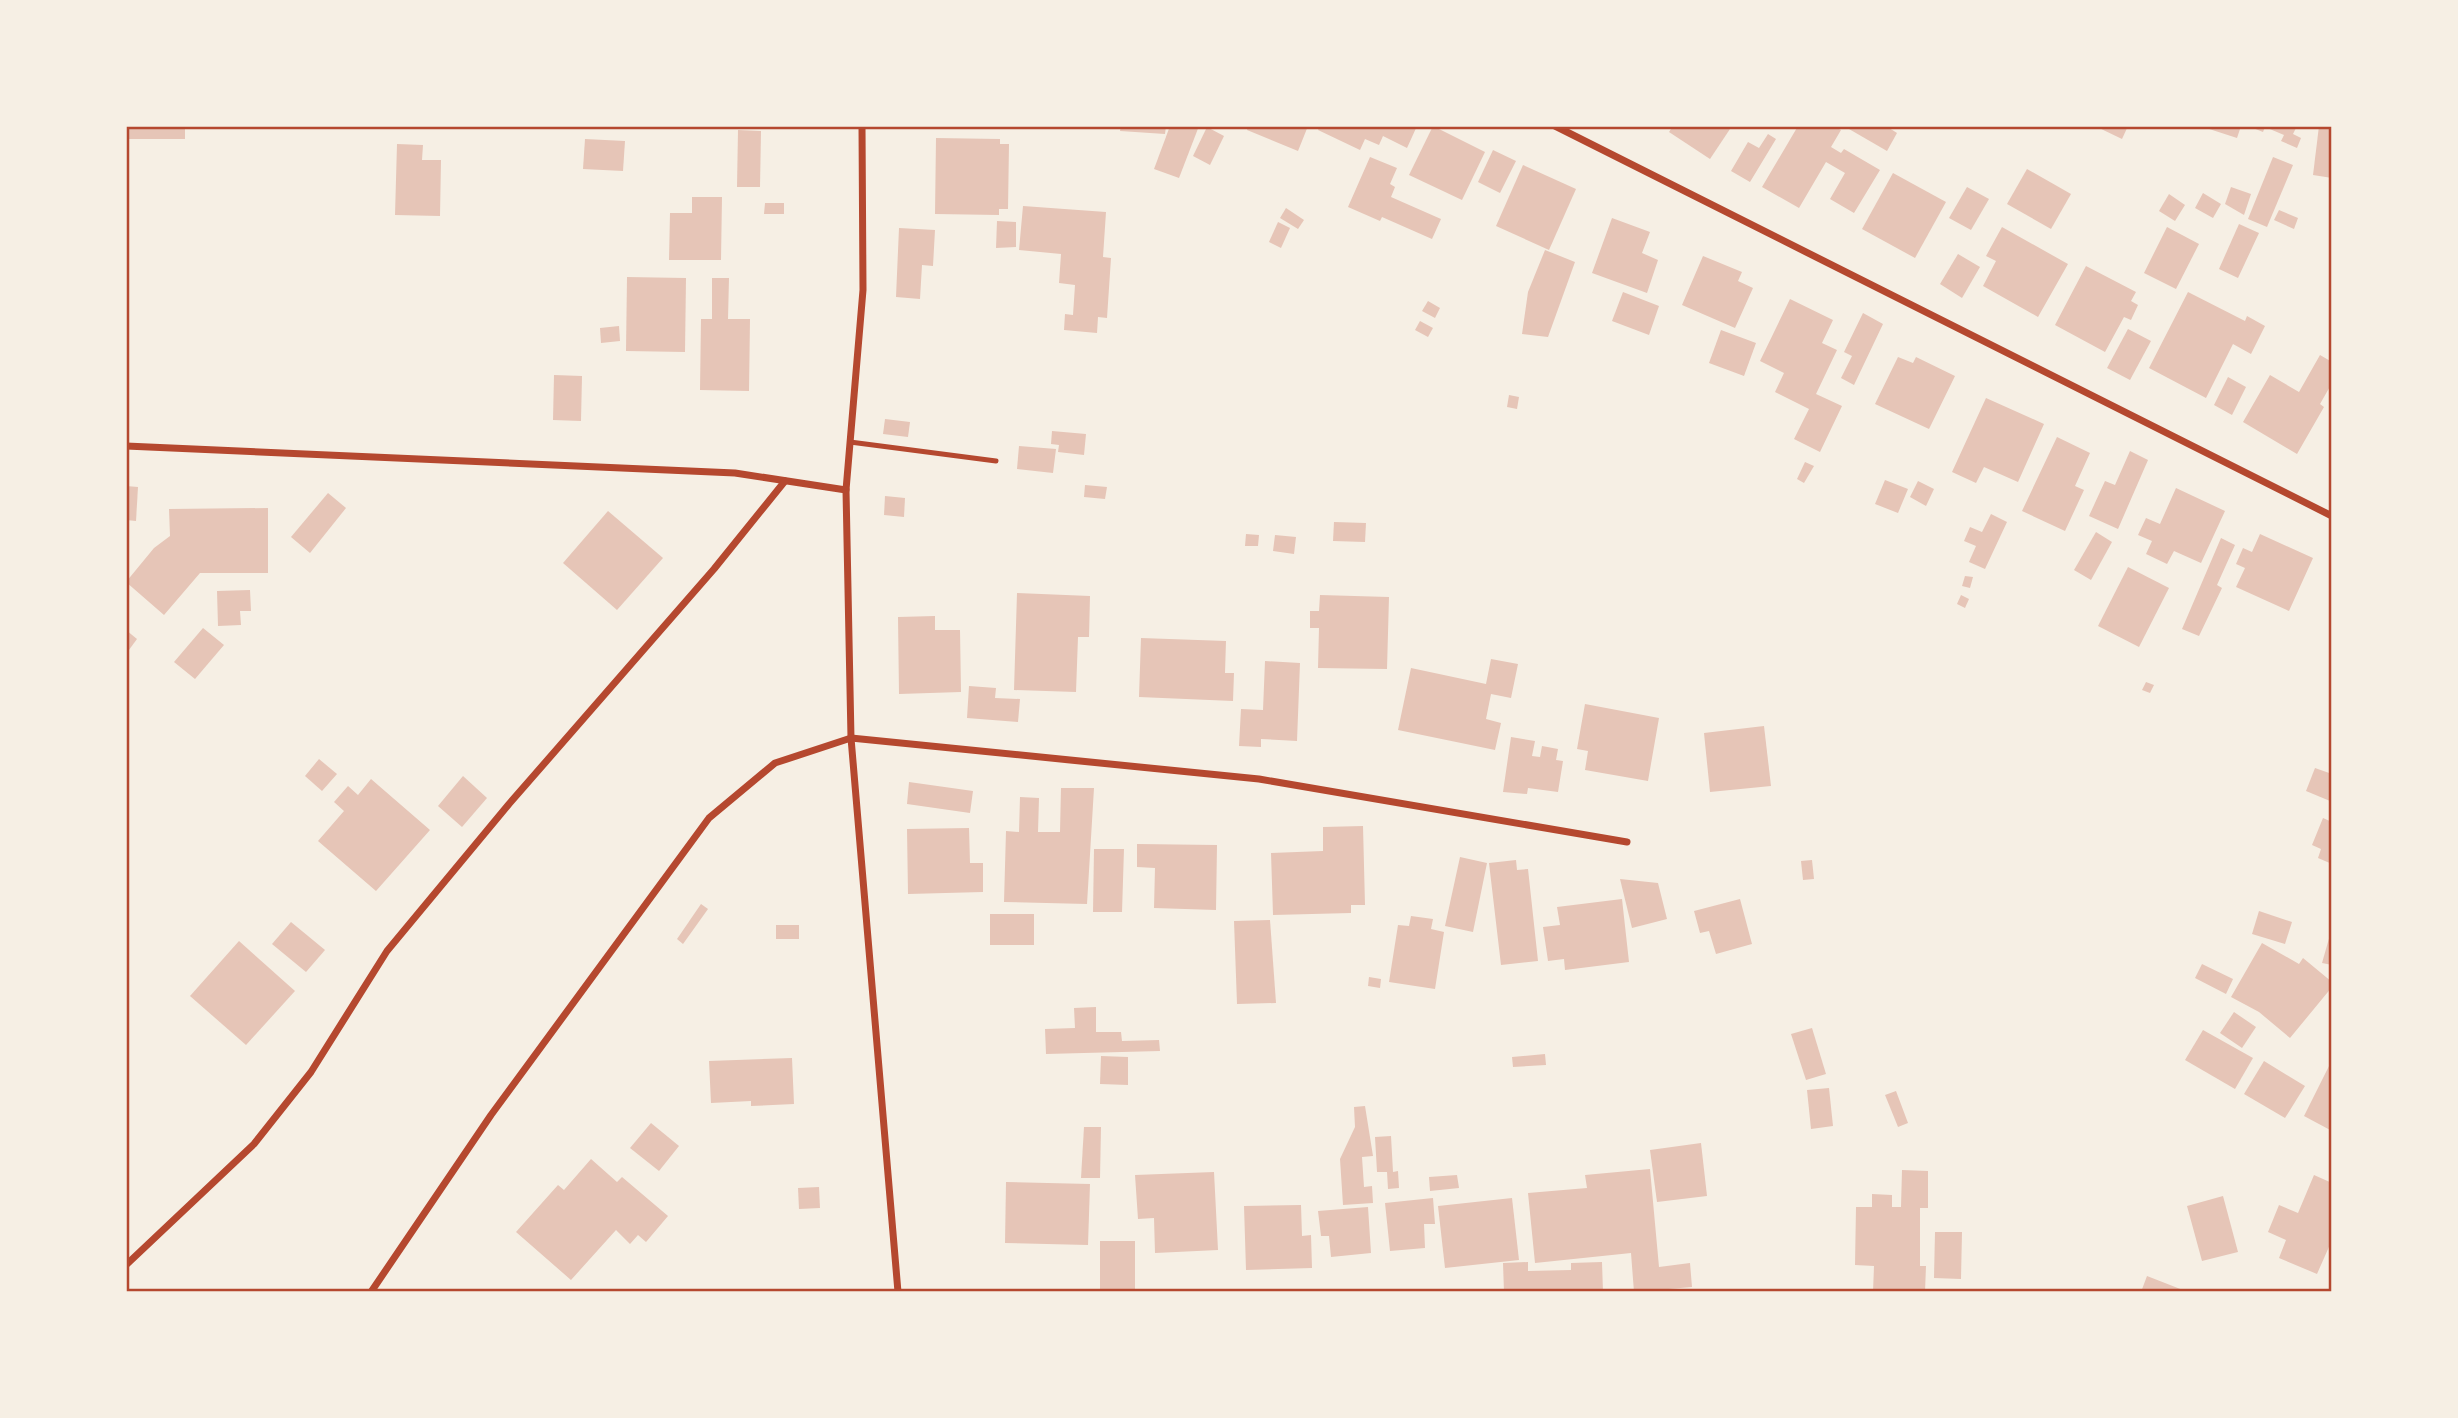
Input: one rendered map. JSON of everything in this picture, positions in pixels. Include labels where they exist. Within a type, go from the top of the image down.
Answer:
[{"type":"street","points":[[862,126],[863,290],[846,490],[851,738],[898,1292]]},
{"type":"street","points":[[1555,126],[2332,516]]},
{"type":"street","points":[[126,446],[735,472],[846,490]]},
{"type":"street","points":[[126,1265],[254,1144],[310,1072],[387,951],[518,793],[714,569],[785,481]]},
{"type":"street","points":[[371,1292],[491,1115],[709,818],[775,763],[851,738],[1259,779],[1627,842]]},
{"type":"lane","points":[[850,442],[996,461]]},
{"type":"building","points":[[126,126],[185,126],[185,139],[126,139]]},
{"type":"building","points":[[1121,126],[1166,126],[1165,134],[1120,131]]},
{"type":"building","points":[[1170,126],[1199,126],[1179,178],[1154,169]]},
{"type":"building","points":[[1248,126],[1308,126],[1298,151],[1247,130]]},
{"type":"building","points":[[1320,126],[1417,126],[1407,148],[1383,136],[1379,145],[1365,139],[1360,150],[1318,130]]},
{"type":"building","points":[[1433,126],[1485,152],[1462,200],[1409,175]]},
{"type":"building","points":[[1673,126],[1732,126],[1710,159],[1669,132]]},
{"type":"building","points":[[1798,126],[1834,126],[1841,130],[1831,147],[1841,153],[1844,149],[1880,170],[1854,213],[1830,199],[1845,173],[1826,162],[1799,208],[1762,187]]},
{"type":"building","points":[[1851,126],[1886,126],[1897,133],[1887,151],[1849,129]]},
{"type":"building","points":[[2095,126],[2128,126],[2122,139]]},
{"type":"building","points":[[2200,126],[2241,126],[2237,138]]},
{"type":"building","points":[[2248,126],[2297,126],[2293,134],[2301,138],[2297,148],[2281,141],[2284,135],[2265,127],[2263,132]]},
{"type":"building","points":[[2319,126],[2332,126],[2332,178],[2313,175]]},
{"type":"building","points":[[1207,127],[1224,136],[1210,165],[1193,156]]},
{"type":"building","points":[[738,130],[761,131],[760,187],[737,187]]},
{"type":"building","points":[[1768,134],[1776,139],[1750,182],[1731,171],[1748,142],[1759,148]]},
{"type":"building","points":[[936,138],[1000,139],[1000,144],[1009,144],[1008,209],[999,209],[999,215],[935,214]]},
{"type":"building","points":[[585,139],[625,141],[623,171],[583,169]]},
{"type":"building","points":[[397,144],[423,145],[422,160],[441,160],[440,216],[395,215]]},
{"type":"building","points":[[1493,150],[1516,161],[1500,193],[1478,182]]},
{"type":"building","points":[[1370,157],[1397,168],[1390,184],[1395,187],[1391,197],[1441,219],[1432,239],[1382,217],[1380,221],[1348,207]]},
{"type":"building","points":[[2273,157],[2293,165],[2267,227],[2248,219]]},
{"type":"building","points":[[1523,165],[1576,189],[1549,250],[1496,226]]},
{"type":"building","points":[[2027,169],[2071,194],[2051,229],[2007,204]]},
{"type":"building","points":[[1893,173],[1946,202],[1915,258],[1862,229]]},
{"type":"building","points":[[1967,187],[1989,199],[1971,230],[1949,218]]},
{"type":"building","points":[[2231,187],[2251,194],[2244,215],[2225,204]]},
{"type":"building","points":[[2203,193],[2221,204],[2213,218],[2195,208]]},
{"type":"building","points":[[2169,194],[2185,205],[2175,221],[2159,211]]},
{"type":"building","points":[[692,197],[722,197],[721,260],[669,260],[670,213],[692,213]]},
{"type":"building","points":[[765,203],[784,203],[784,214],[764,214]]},
{"type":"building","points":[[1023,206],[1106,212],[1103,257],[1111,258],[1107,318],[1098,317],[1097,333],[1064,330],[1065,314],[1073,315],[1075,285],[1059,283],[1061,254],[1019,250]]},
{"type":"building","points":[[1286,208],[1304,220],[1298,229],[1280,218]]},
{"type":"building","points":[[2279,210],[2298,218],[2294,229],[2274,220]]},
{"type":"building","points":[[1612,218],[1650,232],[1642,253],[1658,260],[1647,293],[1592,273]]},
{"type":"building","points":[[997,221],[1016,222],[1016,247],[996,248]]},
{"type":"building","points":[[1278,222],[1290,228],[1281,248],[1269,242]]},
{"type":"building","points":[[2239,224],[2259,233],[2238,278],[2219,269]]},
{"type":"building","points":[[2002,227],[2068,264],[2038,317],[1983,286],[1996,261],[1986,256]]},
{"type":"building","points":[[2167,227],[2199,244],[2176,289],[2144,273]]},
{"type":"building","points":[[899,228],[935,230],[933,266],[922,265],[920,299],[896,297]]},
{"type":"building","points":[[1545,250],[1575,262],[1548,337],[1522,334],[1528,292]]},
{"type":"building","points":[[1958,254],[1980,267],[1962,298],[1940,284]]},
{"type":"building","points":[[1703,256],[1742,272],[1738,281],[1753,288],[1735,328],[1682,305]]},
{"type":"building","points":[[2086,266],[2136,292],[2131,301],[2138,305],[2131,320],[2124,317],[2105,352],[2055,325]]},
{"type":"building","points":[[627,277],[686,278],[685,352],[626,351]]},
{"type":"building","points":[[712,278],[729,278],[728,319],[750,319],[749,391],[700,390],[701,319],[712,319]]},
{"type":"building","points":[[1623,292],[1659,306],[1649,335],[1612,321]]},
{"type":"building","points":[[2188,292],[2245,321],[2247,316],[2265,326],[2251,354],[2233,344],[2206,398],[2149,368]]},
{"type":"building","points":[[1790,299],[1833,320],[1822,343],[1837,350],[1816,394],[1842,406],[1820,452],[1794,439],[1809,409],[1775,392],[1784,373],[1760,361]]},
{"type":"building","points":[[1428,301],[1440,308],[1435,318],[1422,311]]},
{"type":"building","points":[[1863,313],[1883,324],[1854,385],[1841,378],[1852,356],[1844,352]]},
{"type":"building","points":[[1420,321],[1433,328],[1428,337],[1415,330]]},
{"type":"building","points":[[619,326],[620,341],[601,343],[600,328]]},
{"type":"building","points":[[2128,329],[2151,341],[2130,380],[2107,368]]},
{"type":"building","points":[[1721,330],[1756,343],[1744,376],[1709,363]]},
{"type":"building","points":[[2320,355],[2332,362],[2332,383],[2320,404],[2324,407],[2297,454],[2243,422],[2270,375],[2299,392]]},
{"type":"building","points":[[1898,357],[1913,363],[1916,357],[1955,376],[1929,429],[1875,404]]},
{"type":"building","points":[[554,375],[582,376],[581,421],[553,420]]},
{"type":"building","points":[[2228,377],[2246,387],[2232,415],[2214,405]]},
{"type":"building","points":[[1509,395],[1519,397],[1517,409],[1507,407]]},
{"type":"building","points":[[1986,398],[2044,424],[2018,482],[1984,467],[1976,483],[1952,472]]},
{"type":"building","points":[[885,419],[910,422],[908,437],[883,434]]},
{"type":"building","points":[[1052,431],[1086,434],[1084,455],[1058,452],[1059,445],[1051,444]]},
{"type":"building","points":[[2057,437],[2090,453],[2075,486],[2084,490],[2065,531],[2022,511]]},
{"type":"building","points":[[1019,446],[1056,449],[1053,473],[1017,469]]},
{"type":"building","points":[[2130,451],[2148,460],[2118,529],[2089,516],[2105,481],[2115,485]]},
{"type":"building","points":[[1805,462],[1814,466],[1804,483],[1797,479]]},
{"type":"building","points":[[1885,480],[1908,489],[1898,513],[1875,504]]},
{"type":"building","points":[[1918,481],[1934,489],[1926,506],[1910,497]]},
{"type":"building","points":[[1085,485],[1107,487],[1105,499],[1084,497]]},
{"type":"building","points":[[126,486],[138,487],[136,521],[126,520]]},
{"type":"building","points":[[2176,488],[2225,511],[2201,563],[2174,551],[2167,564],[2146,554],[2152,541],[2138,535],[2146,518],[2160,524]]},
{"type":"building","points":[[328,493],[346,508],[310,553],[291,537]]},
{"type":"building","points":[[885,496],[905,498],[904,517],[884,515]]},
{"type":"building","points":[[268,508],[268,573],[200,573],[164,615],[126,582],[154,548],[170,536],[169,509]]},
{"type":"building","points":[[608,511],[663,558],[617,610],[563,563]]},
{"type":"building","points":[[1991,514],[2007,522],[1985,569],[1969,562],[1976,546],[1964,541],[1970,527],[1982,532]]},
{"type":"building","points":[[1334,522],[1366,523],[1365,542],[1333,541]]},
{"type":"building","points":[[2096,532],[2112,542],[2091,580],[2074,570]]},
{"type":"building","points":[[1246,534],[1259,535],[1258,546],[1245,546]]},
{"type":"building","points":[[2260,534],[2313,558],[2289,611],[2236,587],[2245,568],[2236,564],[2243,548],[2252,552]]},
{"type":"building","points":[[1275,535],[1296,537],[1294,554],[1273,551]]},
{"type":"building","points":[[2221,538],[2235,545],[2217,585],[2222,588],[2199,636],[2182,629]]},
{"type":"building","points":[[2128,567],[2169,588],[2139,647],[2098,626]]},
{"type":"building","points":[[1965,576],[1973,577],[1970,588],[1962,586]]},
{"type":"building","points":[[250,590],[251,611],[240,611],[241,625],[218,626],[217,591]]},
{"type":"building","points":[[1017,593],[1090,596],[1089,637],[1078,637],[1076,692],[1014,690]]},
{"type":"building","points":[[1320,595],[1389,597],[1387,669],[1318,668],[1319,628],[1310,628],[1310,611],[1319,611]]},
{"type":"building","points":[[1961,595],[1969,599],[1965,608],[1957,604]]},
{"type":"building","points":[[935,616],[935,630],[960,630],[961,692],[899,694],[898,617]]},
{"type":"building","points":[[203,628],[224,645],[195,679],[174,662]]},
{"type":"building","points":[[126,630],[137,639],[126,654]]},
{"type":"building","points":[[1141,638],[1226,641],[1225,673],[1234,673],[1233,701],[1139,697]]},
{"type":"building","points":[[1491,659],[1518,664],[1511,698],[1491,694],[1486,719],[1501,723],[1495,750],[1398,730],[1411,668],[1486,684]]},
{"type":"building","points":[[1265,661],[1300,663],[1297,741],[1261,739],[1261,747],[1239,746],[1241,709],[1263,710]]},
{"type":"building","points":[[2146,682],[2154,685],[2150,693],[2142,690]]},
{"type":"building","points":[[969,686],[996,688],[995,698],[1020,699],[1018,722],[967,718]]},
{"type":"building","points":[[1585,704],[1659,718],[1648,781],[1585,770],[1588,751],[1577,749]]},
{"type":"building","points":[[1764,726],[1771,786],[1710,792],[1704,733]]},
{"type":"building","points":[[1511,737],[1535,741],[1532,756],[1540,757],[1542,746],[1558,749],[1556,760],[1563,761],[1558,792],[1528,788],[1527,794],[1503,792]]},
{"type":"building","points":[[319,759],[337,774],[322,791],[305,776]]},
{"type":"building","points":[[2315,768],[2332,774],[2330,801],[2306,791]]},
{"type":"building","points":[[463,776],[487,798],[462,827],[438,806]]},
{"type":"building","points":[[371,779],[430,830],[376,891],[318,841],[344,811],[334,802],[348,786],[358,795]]},
{"type":"building","points":[[909,782],[973,791],[970,813],[907,804]]},
{"type":"building","points":[[1061,788],[1094,788],[1087,904],[1004,902],[1006,831],[1019,832],[1020,797],[1039,798],[1038,832],[1060,832]]},
{"type":"building","points":[[2323,818],[2332,822],[2332,864],[2318,858],[2321,849],[2312,845]]},
{"type":"building","points":[[1363,826],[1365,905],[1351,905],[1351,913],[1273,915],[1271,853],[1323,851],[1323,827]]},
{"type":"building","points":[[969,828],[970,863],[983,863],[983,892],[908,894],[907,829]]},
{"type":"building","points":[[1137,844],[1217,845],[1216,910],[1154,908],[1155,868],[1137,867]]},
{"type":"building","points":[[1094,849],[1124,849],[1122,912],[1093,912]]},
{"type":"building","points":[[1460,857],[1487,863],[1473,932],[1445,926]]},
{"type":"building","points":[[1516,860],[1517,870],[1528,869],[1538,961],[1501,965],[1489,863]]},
{"type":"building","points":[[1812,860],[1814,879],[1803,880],[1801,861]]},
{"type":"building","points":[[1620,879],[1658,883],[1667,919],[1632,928]]},
{"type":"building","points":[[1622,899],[1629,962],[1565,970],[1564,959],[1548,961],[1543,927],[1560,925],[1557,907]]},
{"type":"building","points":[[1740,899],[1752,944],[1716,954],[1709,931],[1700,933],[1694,911]]},
{"type":"building","points":[[701,904],[708,909],[683,944],[677,939]]},
{"type":"building","points":[[2259,911],[2292,922],[2285,944],[2252,934]]},
{"type":"building","points":[[990,914],[1034,914],[1034,945],[990,945]]},
{"type":"building","points":[[1411,916],[1433,919],[1431,929],[1444,932],[1435,989],[1389,982],[1398,925],[1409,926]]},
{"type":"building","points":[[1270,920],[1276,1003],[1237,1004],[1234,921]]},
{"type":"building","points":[[291,922],[325,950],[306,972],[272,944]]},
{"type":"building","points":[[776,925],[799,925],[799,939],[776,939]]},
{"type":"building","points":[[2332,928],[2332,965],[2322,963]]},
{"type":"building","points":[[239,941],[295,991],[246,1045],[190,996]]},
{"type":"building","points":[[2262,943],[2299,964],[2303,958],[2332,982],[2332,987],[2290,1038],[2259,1012],[2231,997]]},
{"type":"building","points":[[2202,964],[2233,979],[2226,994],[2195,978]]},
{"type":"building","points":[[1369,977],[1381,979],[1380,988],[1368,986]]},
{"type":"building","points":[[1096,1007],[1096,1032],[1121,1032],[1122,1041],[1159,1040],[1160,1051],[1046,1054],[1045,1029],[1075,1028],[1074,1008]]},
{"type":"building","points":[[2234,1012],[2256,1027],[2242,1048],[2220,1033]]},
{"type":"building","points":[[1812,1028],[1826,1074],[1806,1080],[1791,1034]]},
{"type":"building","points":[[2203,1030],[2253,1058],[2235,1089],[2185,1060]]},
{"type":"building","points":[[1545,1054],[1546,1065],[1513,1067],[1512,1057]]},
{"type":"building","points":[[1101,1056],[1128,1057],[1128,1085],[1100,1084]]},
{"type":"building","points":[[792,1058],[794,1104],[751,1106],[751,1101],[711,1103],[709,1061]]},
{"type":"building","points":[[2332,1060],[2332,1131],[2304,1116]]},
{"type":"building","points":[[2264,1061],[2305,1086],[2285,1118],[2244,1094]]},
{"type":"building","points":[[1829,1088],[1833,1126],[1811,1129],[1807,1090]]},
{"type":"building","points":[[1896,1091],[1908,1123],[1898,1127],[1885,1095]]},
{"type":"building","points":[[1365,1106],[1373,1156],[1362,1157],[1364,1187],[1372,1186],[1373,1203],[1343,1205],[1340,1159],[1355,1127],[1354,1107]]},
{"type":"building","points":[[651,1123],[679,1146],[659,1171],[630,1148]]},
{"type":"building","points":[[1084,1127],[1101,1127],[1100,1178],[1081,1178]]},
{"type":"building","points":[[1391,1136],[1393,1172],[1398,1171],[1399,1188],[1388,1189],[1387,1172],[1377,1172],[1375,1137]]},
{"type":"building","points":[[1701,1143],[1707,1196],[1657,1202],[1650,1150]]},
{"type":"building","points":[[591,1159],[617,1182],[622,1177],[668,1216],[646,1242],[638,1235],[630,1244],[616,1230],[571,1280],[516,1232],[558,1185],[564,1190]]},
{"type":"building","points":[[1650,1169],[1659,1267],[1690,1263],[1692,1287],[1634,1292],[1631,1253],[1535,1263],[1528,1193],[1587,1188],[1585,1175]]},
{"type":"building","points":[[1902,1170],[1928,1171],[1928,1208],[1920,1208],[1920,1266],[1926,1266],[1925,1292],[1873,1292],[1874,1266],[1855,1265],[1856,1207],[1872,1207],[1872,1194],[1892,1195],[1892,1207],[1901,1207]]},
{"type":"building","points":[[1214,1172],[1218,1250],[1155,1253],[1154,1218],[1138,1219],[1135,1175]]},
{"type":"building","points":[[1457,1175],[1459,1188],[1430,1191],[1429,1177]]},
{"type":"building","points":[[2314,1175],[2332,1183],[2332,1240],[2317,1274],[2279,1258],[2286,1240],[2268,1232],[2279,1205],[2298,1213]]},
{"type":"building","points":[[1006,1182],[1090,1184],[1088,1245],[1005,1243]]},
{"type":"building","points":[[819,1187],[820,1208],[799,1209],[798,1188]]},
{"type":"building","points":[[2223,1196],[2238,1252],[2202,1261],[2187,1206]]},
{"type":"building","points":[[1433,1198],[1435,1224],[1424,1224],[1425,1248],[1390,1251],[1385,1203]]},
{"type":"building","points":[[1512,1198],[1519,1260],[1445,1268],[1438,1206]]},
{"type":"building","points":[[1301,1205],[1302,1236],[1311,1235],[1312,1268],[1246,1270],[1244,1206]]},
{"type":"building","points":[[1368,1207],[1371,1253],[1331,1257],[1329,1236],[1321,1236],[1318,1211]]},
{"type":"building","points":[[1935,1232],[1962,1232],[1961,1279],[1934,1278]]},
{"type":"building","points":[[1100,1241],[1135,1241],[1135,1290],[1100,1290]]},
{"type":"building","points":[[1528,1262],[1528,1271],[1571,1270],[1571,1263],[1602,1262],[1603,1292],[1504,1292],[1503,1263]]},
{"type":"building","points":[[2147,1276],[2188,1292],[2141,1292]]}]
